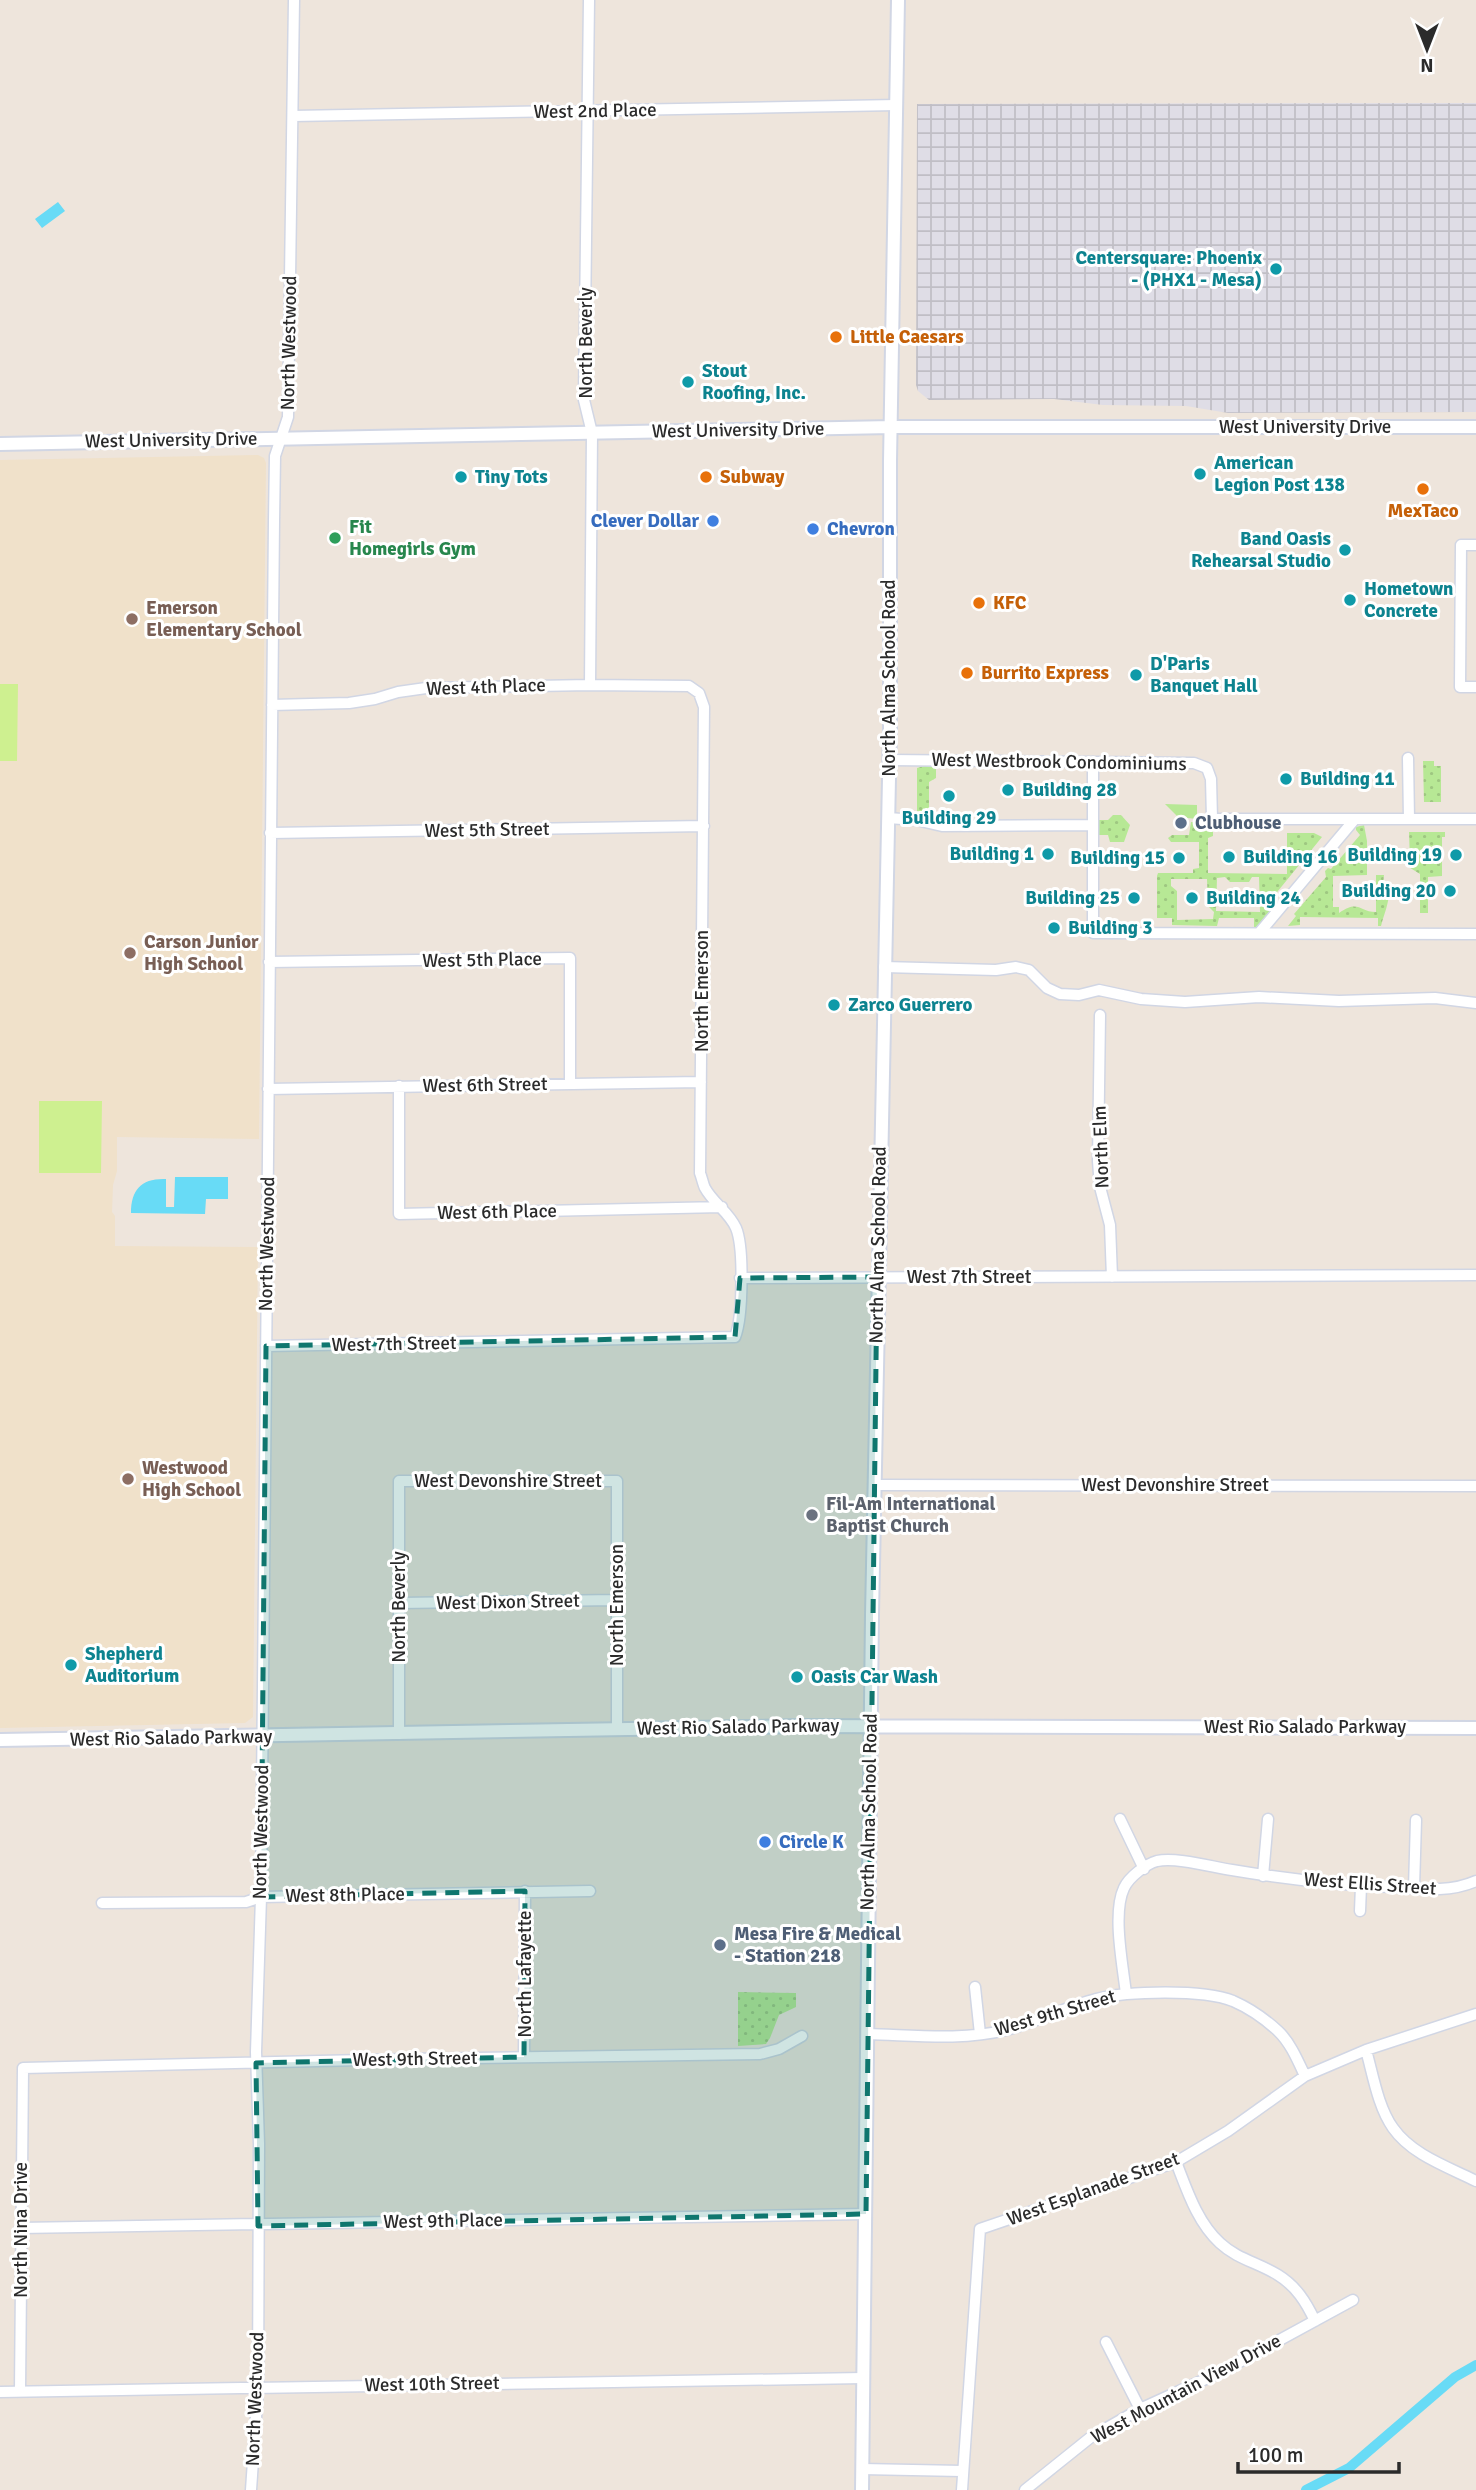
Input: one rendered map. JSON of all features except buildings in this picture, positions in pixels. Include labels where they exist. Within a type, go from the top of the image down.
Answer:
[{"type":"main road","name":"North Alma School Road","points":[[862,2490],[877,1277],[889,760],[890,461],[898,0]]},
{"type":"main road","name":"West University Drive","points":[[0,444],[892,427],[1476,427]]},
{"type":"main road","name":"West Rio Salado Parkway","points":[[0,1740],[871,1725],[1476,1728]]},
{"type":"street","name":"North Westwood","points":[[251,2490],[258,2388],[257,2063],[263,1737],[275,459],[288,419],[294,0]]},
{"type":"street","name":"North Beverly","points":[[589,0],[584,400],[592,433],[590,685]]},
{"type":"street","name":"West 2nd Place","points":[[293,116],[897,105]]},
{"type":"street","points":[[1476,545],[1461,545],[1460,687],[1476,687]]},
{"type":"street","name":"West 4th Place","points":[[272,705],[349,703],[426,688],[689,686],[699,693]]},
{"type":"street","name":"North Emerson","points":[[699,693],[704,707],[700,1173],[706,1189],[737,1229],[740,1278]]},
{"type":"street","points":[[1408,758],[1409,820]]},
{"type":"street","name":"West Westbrook Condominiums","points":[[889,760],[1194,763],[1207,768],[1211,779],[1212,819],[1476,819]]},
{"type":"street","points":[[1093,762],[1093,933],[1476,934]]},
{"type":"street","points":[[888,818],[916,820],[942,826],[1093,825]]},
{"type":"street","points":[[1260,932],[1355,820]]},
{"type":"street","name":"West 5th Street","points":[[270,832],[704,827]]},
{"type":"street","name":"West 5th Place","points":[[269,962],[570,958],[570,1084]]},
{"type":"street","points":[[884,967],[996,970],[1016,967],[1029,971],[1047,988],[1060,994],[1079,995],[1099,990],[1141,999],[1185,1003],[1259,998],[1339,1001],[1435,998],[1476,1003]]},
{"type":"street","name":"North Elm","points":[[1100,1015],[1099,1174],[1110,1225],[1112,1277]]},
{"type":"street","name":"West 6th Street","points":[[268,1089],[701,1082]]},
{"type":"street","name":"West 6th Place","points":[[399,1086],[399,1214],[722,1207]]},
{"type":"street","name":"West 7th Street","points":[[266,1346],[735,1337],[740,1325],[740,1278],[1476,1275]]},
{"type":"street","name":"North Beverly","points":[[399,1481],[399,1734]]},
{"type":"street","name":"West Devonshire Street","points":[[399,1481],[617,1481]]},
{"type":"street","name":"North Emerson","points":[[617,1481],[617,1729]]},
{"type":"street","name":"West Devonshire Street","points":[[874,1485],[1476,1486]]},
{"type":"street","name":"West Dixon Street","points":[[399,1603],[616,1600]]},
{"type":"street","points":[[1120,1819],[1144,1869],[1124,1887],[1119,1904],[1126,1994]]},
{"type":"street","points":[[1263,1876],[1268,1819]]},
{"type":"street","points":[[1414,1888],[1416,1820]]},
{"type":"street","name":"West Ellis Street","points":[[1144,1869],[1157,1861],[1176,1861],[1263,1876],[1361,1886],[1414,1888],[1445,1889],[1462,1887],[1476,1881]]},
{"type":"street","points":[[1360,1911],[1361,1886]]},
{"type":"street","name":"North Lafayette","points":[[524,2057],[525,1891]]},
{"type":"street","name":"West 8th Place","points":[[102,1903],[246,1902],[261,1897],[590,1891]]},
{"type":"street","name":"West 9th Street","points":[[975,1987],[980,2034]]},
{"type":"street","name":"West 9th Street","points":[[868,2034],[980,2034],[1006,2030],[1073,2006],[1126,1994],[1203,1995],[1232,2000],[1280,2032],[1304,2076]]},
{"type":"street","name":"West Esplanade Street","points":[[962,2490],[980,2229],[1176,2162],[1228,2131],[1304,2076],[1366,2050],[1476,2014]]},
{"type":"street","name":"West 9th Street","points":[[23,2068],[760,2054],[779,2049],[802,2036]]},
{"type":"street","points":[[1366,2050],[1384,2110],[1393,2128],[1422,2154],[1476,2181]]},
{"type":"street","name":"North Nina Drive","points":[[20,2391],[23,2068]]},
{"type":"street","points":[[1176,2162],[1191,2202],[1220,2243],[1239,2257],[1276,2273],[1292,2285],[1305,2299],[1315,2321]]},
{"type":"street","name":"West 9th Place","points":[[20,2228],[866,2214]]},
{"type":"street","name":"West Mountain View Drive","points":[[1025,2490],[1091,2437],[1140,2409],[1221,2372],[1353,2300]]},
{"type":"street","points":[[1106,2342],[1140,2409]]},
{"type":"street","name":"West 10th Street","points":[[0,2392],[863,2378]]},
{"type":"street","points":[[862,2469],[962,2471]]},
{"type":"highlighted area","points":[[877,1277],[866,2214],[258,2226],[256,2063],[524,2057],[525,1891],[261,1897],[266,1346],[735,1337],[740,1278]]},
{"type":"shaded area","points":[[1476,103],[1476,412],[1228,413],[1186,406],[1103,405],[1054,399],[929,400],[918,391],[917,104]]},
{"type":"shaded area","points":[[258,455],[264,458],[266,463],[259,1139],[117,1137],[117,1171],[113,1185],[112,1212],[115,1216],[115,1246],[258,1247],[253,1717],[245,1723],[0,1728],[0,460]]},
{"type":"green space","points":[[0,684],[18,684],[17,761],[0,761]]},
{"type":"green space","points":[[1423,761],[1434,761],[1434,766],[1441,766],[1441,802],[1424,802]]},
{"type":"green space","points":[[936,767],[936,778],[929,782],[929,815],[917,811],[917,768]]},
{"type":"green space","points":[[1165,804],[1197,805],[1197,819],[1178,817]]},
{"type":"green space","points":[[1113,815],[1121,815],[1130,825],[1124,842],[1110,842],[1108,835],[1098,835],[1098,820],[1108,820]]},
{"type":"green space","points":[[1191,822],[1213,823],[1213,836],[1208,838],[1208,873],[1287,874],[1287,833],[1314,833],[1322,837],[1265,907],[1271,912],[1258,927],[1254,927],[1254,918],[1219,918],[1217,926],[1172,925],[1172,918],[1157,918],[1157,876],[1158,873],[1193,873],[1193,869],[1199,868],[1199,842],[1171,842],[1168,838],[1172,835],[1189,835]],"holes":[[[1225,877],[1230,882],[1249,882],[1252,877],[1259,877],[1260,912],[1216,911],[1217,878]],[[1171,879],[1207,879],[1208,906],[1214,912],[1213,919],[1177,920],[1177,891],[1171,886]]]},
{"type":"green space","points":[[1364,825],[1367,875],[1333,876],[1333,907],[1339,907],[1339,913],[1351,907],[1376,912],[1376,875],[1384,875],[1383,885],[1389,891],[1389,896],[1381,926],[1378,926],[1378,918],[1300,917],[1300,925],[1288,926],[1296,916],[1294,914],[1326,877],[1325,871],[1331,869],[1360,835],[1356,827]]},
{"type":"green space","points":[[1409,832],[1445,832],[1445,837],[1442,837],[1442,876],[1428,877],[1428,913],[1420,913],[1420,874],[1407,866],[1410,863]]},
{"type":"green space","points":[[39,1101],[102,1101],[101,1173],[39,1173]]},
{"type":"green space","points":[[738,1992],[796,1993],[796,2007],[779,2015],[766,2044],[738,2046]]},
{"type":"water","points":[[58,202],[65,211],[42,228],[35,219]]},
{"type":"water","points":[[175,1177],[228,1177],[228,1199],[206,1199],[205,1214],[131,1213],[136,1191],[144,1183],[158,1179],[166,1179],[166,1207],[174,1207]]},
{"type":"waterway","points":[[1306,2490],[1349,2468],[1455,2377],[1476,2365]]},
{"type":"place","name":"Centersquare: Phoenix - (PHX1 - Mesa)","points":[[1276,269]]},
{"type":"place","name":"Little Caesars","points":[[836,337]]},
{"type":"place","name":"Stout Roofing, Inc.","points":[[688,382]]},
{"type":"place","name":"American Legion Post 138","points":[[1200,474]]},
{"type":"place","name":"Tiny Tots","points":[[461,477]]},
{"type":"place","name":"Subway","points":[[706,477]]},
{"type":"place","name":"MexTaco","points":[[1423,489]]},
{"type":"place","name":"Clever Dollar","points":[[713,521]]},
{"type":"place","name":"Chevron","points":[[813,529]]},
{"type":"place","name":"Fit Homegirls Gym","points":[[335,538]]},
{"type":"place","name":"Band Oasis Rehearsal Studio","points":[[1345,550]]},
{"type":"place","name":"Hometown Concrete","points":[[1350,600]]},
{"type":"place","name":"KFC","points":[[979,603]]},
{"type":"place","name":"Emerson Elementary School","points":[[132,619]]},
{"type":"place","name":"Burrito Express","points":[[967,673]]},
{"type":"place","name":"D'Paris Banquet Hall","points":[[1136,675]]},
{"type":"place","name":"Building 11","points":[[1286,779]]},
{"type":"place","name":"Building 28","points":[[1008,790]]},
{"type":"place","name":"Building 29","points":[[949,796]]},
{"type":"place","name":"Clubhouse","points":[[1181,823]]},
{"type":"place","name":"Building 1","points":[[1048,854]]},
{"type":"place","name":"Building 19","points":[[1456,855]]},
{"type":"place","name":"Building 16","points":[[1229,857]]},
{"type":"place","name":"Building 15","points":[[1179,858]]},
{"type":"place","name":"Building 20","points":[[1450,891]]},
{"type":"place","name":"Building 25","points":[[1134,898]]},
{"type":"place","name":"Building 24","points":[[1192,898]]},
{"type":"place","name":"Building 3","points":[[1054,928]]},
{"type":"place","name":"Carson Junior High School","points":[[130,953]]},
{"type":"place","name":"Zarco Guerrero","points":[[834,1005]]},
{"type":"place","name":"Westwood High School","points":[[128,1479]]},
{"type":"place","name":"Fil-Am International Baptist Church","points":[[812,1515]]},
{"type":"place","name":"Shepherd Auditorium","points":[[71,1665]]},
{"type":"place","name":"Oasis Car Wash","points":[[797,1677]]},
{"type":"place","name":"Circle K","points":[[765,1842]]},
{"type":"place","name":"Mesa Fire & Medical - Station 218","points":[[720,1945]]}]
